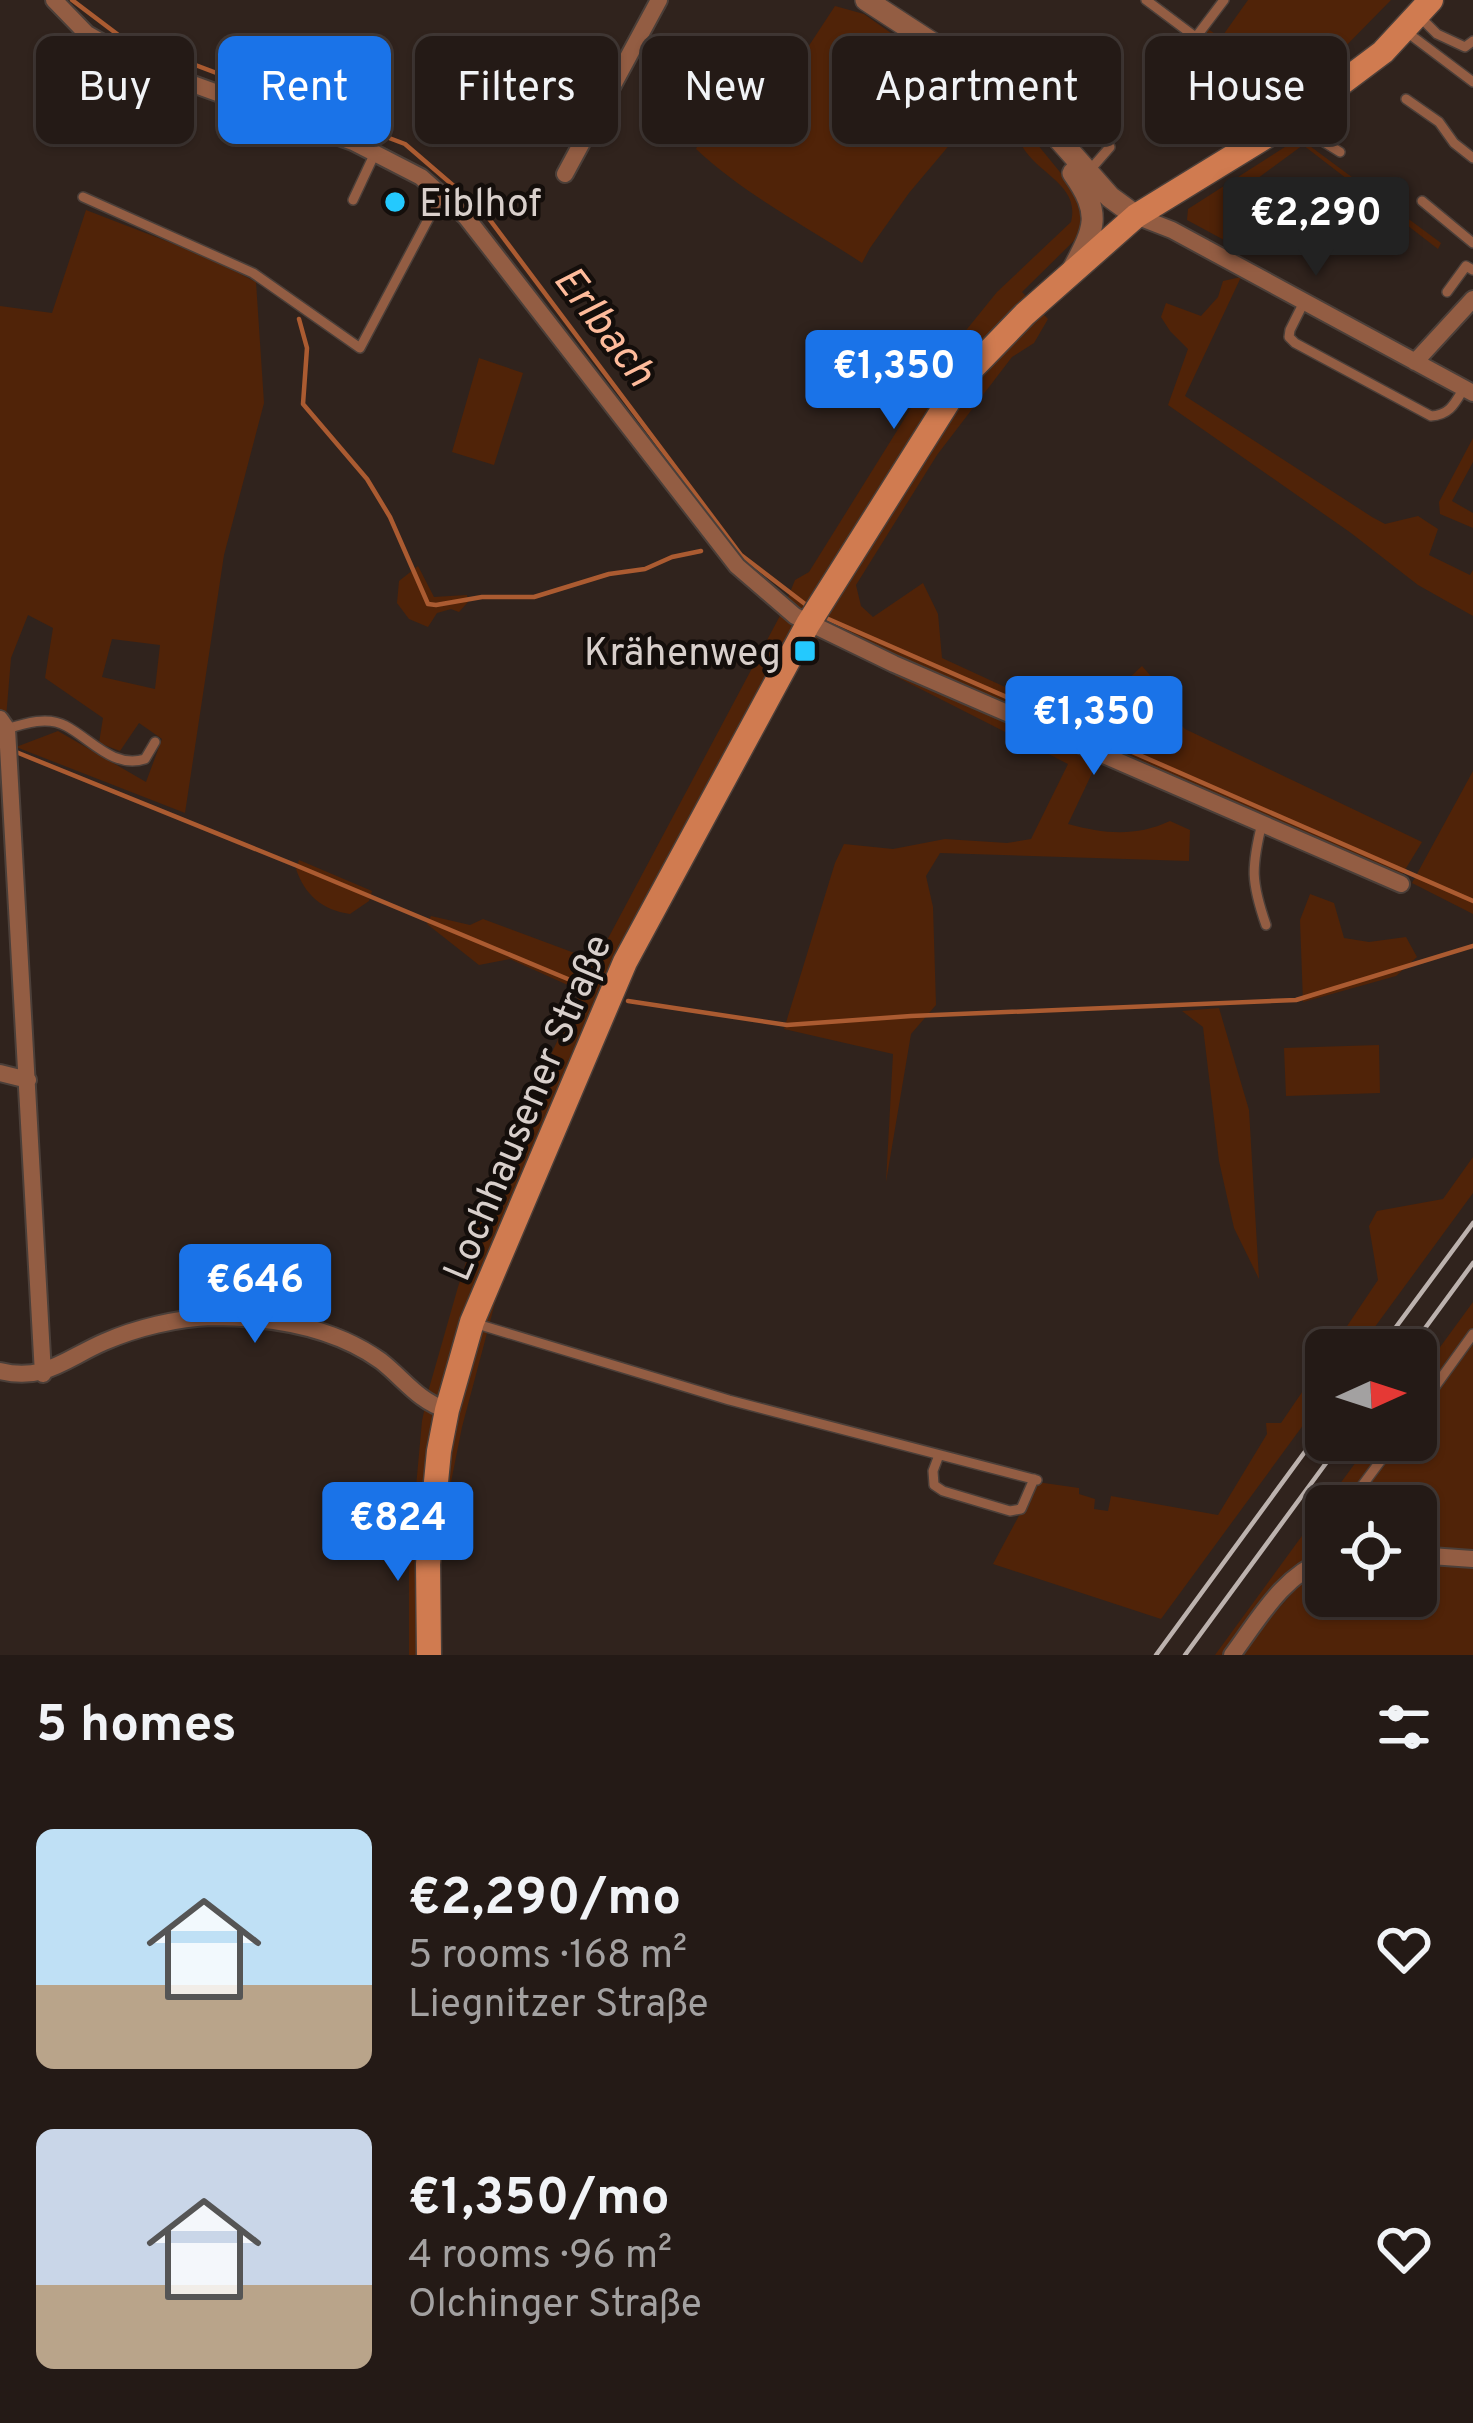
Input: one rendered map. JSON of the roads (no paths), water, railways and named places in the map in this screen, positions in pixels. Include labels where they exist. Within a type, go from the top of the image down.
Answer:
[{"type":"main road","name":"Lochhausener Straße","points":[[1347,79],[1383,52],[1418,15]]},
{"type":"main road","name":"Lochhausener Straße","points":[[429,1655],[431,1515],[447,1410],[472,1322],[625,962],[808,624],[963,378],[1025,314],[1136,217],[1254,144]]},
{"type":"street","points":[[54,0],[87,34],[143,66],[353,142],[421,177],[466,217],[737,566],[808,624],[1401,884]]},
{"type":"street","points":[[565,174],[659,0]]},
{"type":"street","points":[[866,0],[921,36]]},
{"type":"street","points":[[1052,144],[1089,196],[1094,223],[1071,274]]},
{"type":"street","points":[[1062,144],[1110,197],[1136,217],[1172,230],[1468,390]]},
{"type":"street","points":[[1415,362],[1473,299]]},
{"type":"street","points":[[4,724],[43,1374]]},
{"type":"street","points":[[0,1073],[28,1080]]},
{"type":"street","points":[[0,1371],[43,1374],[131,1331],[206,1317],[247,1318],[316,1328],[346,1341],[379,1360],[431,1405],[447,1410]]},
{"type":"street","points":[[1437,1556],[1473,1559]]},
{"type":"street","points":[[1232,1655],[1279,1591],[1305,1572]]},
{"type":"lane","points":[[1146,0],[1193,36]]},
{"type":"lane","points":[[1197,36],[1224,0]]},
{"type":"lane","points":[[1418,15],[1437,34],[1465,47],[1473,40]]},
{"type":"lane","points":[[1418,15],[1473,82]]},
{"type":"lane","points":[[1406,100],[1439,122],[1473,158]]},
{"type":"lane","points":[[1087,174],[1110,148],[1106,144]]},
{"type":"lane","points":[[1327,144],[1340,152]]},
{"type":"lane","points":[[353,200],[375,153]]},
{"type":"lane","points":[[83,197],[253,273],[360,348],[441,195]]},
{"type":"lane","points":[[1422,201],[1473,243]]},
{"type":"lane","points":[[1447,292],[1466,266],[1473,270]]},
{"type":"lane","points":[[1304,302],[1290,330],[1295,343],[1431,416],[1443,416],[1468,390]]},
{"type":"lane","points":[[4,724],[62,723],[93,747],[134,762],[145,759],[155,742]]},
{"type":"lane","points":[[1262,824],[1253,888],[1266,925]]},
{"type":"lane","points":[[472,1322],[729,1400],[1035,1480],[1021,1509],[1010,1511],[934,1485],[939,1455]]},
{"type":"lane","points":[[1437,1384],[1473,1334]]},
{"type":"waterway","name":"Erlbach","points":[[72,0],[121,37],[405,144],[484,212],[741,555],[805,604]]},
{"type":"waterway","points":[[299,319],[307,348],[303,404],[367,479],[390,517],[428,604],[534,597],[701,551]]},
{"type":"waterway","name":"Erlbach","points":[[826,618],[1473,901]]},
{"type":"waterway","points":[[16,752],[575,982]]},
{"type":"waterway","points":[[628,1001],[787,1025],[1296,1000],[1473,946]]},
{"type":"railway","points":[[1395,1329],[1473,1223]]},
{"type":"railway","points":[[1424,1329],[1473,1263]]},
{"type":"railway","points":[[1156,1655],[1305,1452]]},
{"type":"railway","points":[[1185,1655],[1328,1461]]},
{"type":"place","name":"Eiblhof","points":[[395,202]]},
{"type":"place","name":"Krähenweg","points":[[805,651]]}]
